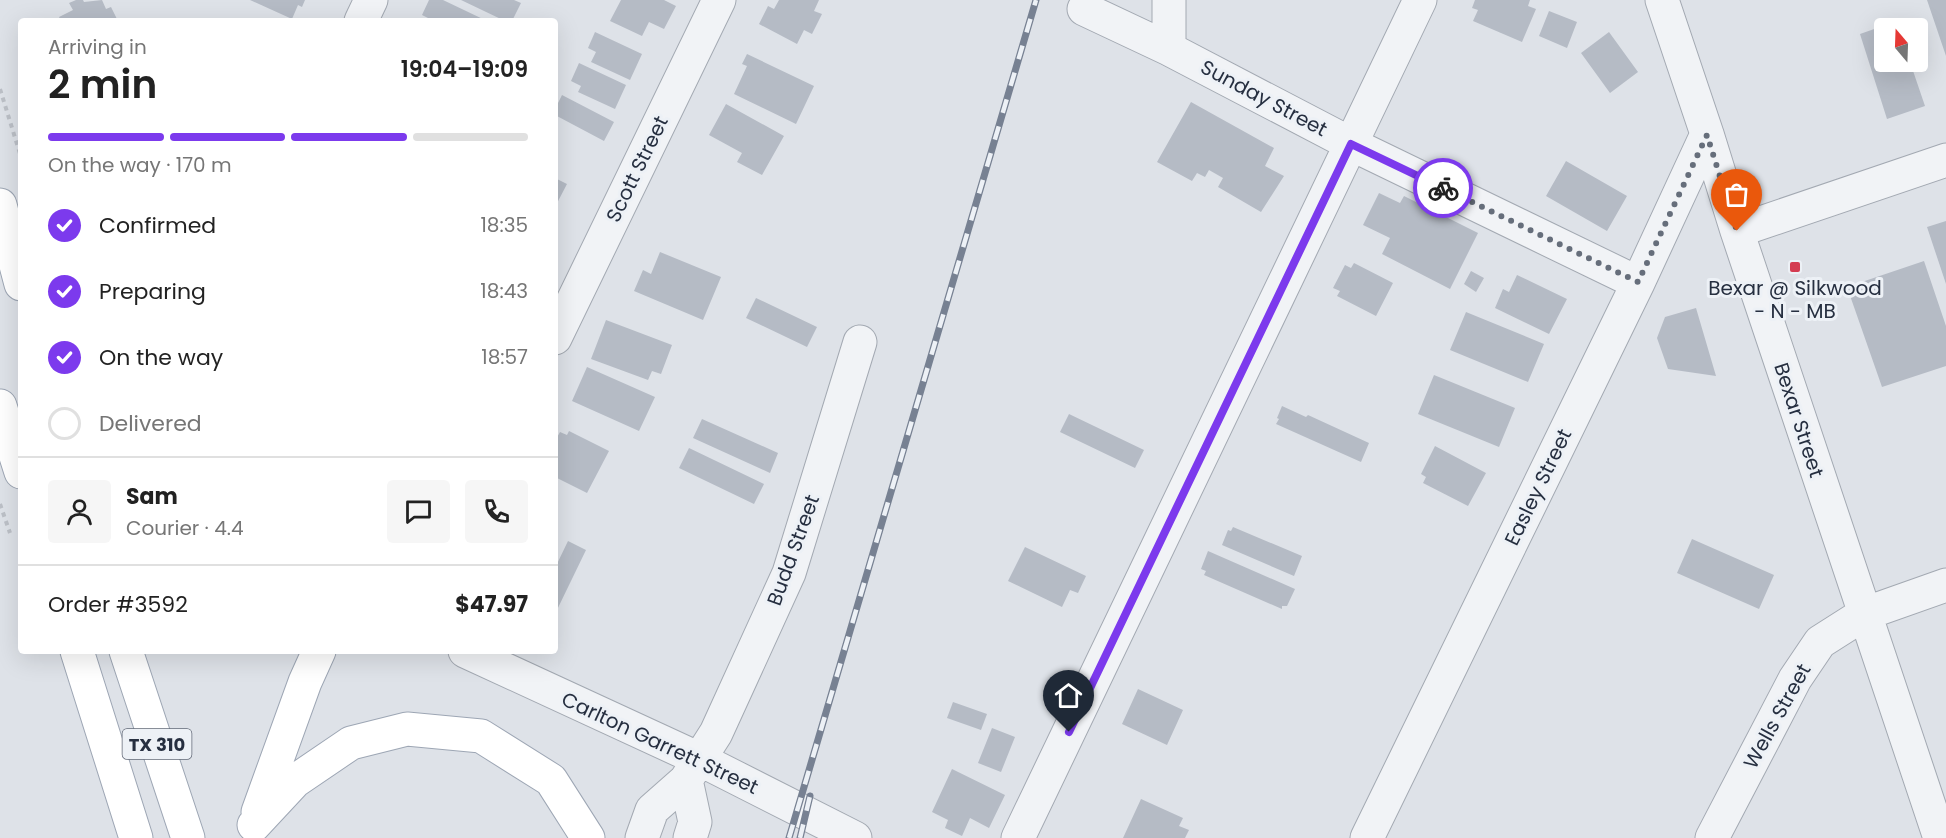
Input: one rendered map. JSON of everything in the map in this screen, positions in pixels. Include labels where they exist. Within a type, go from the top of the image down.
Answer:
[{"type":"main road","points":[[0,205],[18,273]]},
{"type":"main road","points":[[0,406],[18,463]]},
{"type":"main road","name":"TX 310","points":[[78,654],[136,838]]},
{"type":"main road","name":"TX 310","points":[[127,654],[188,838]]},
{"type":"main road","points":[[252,832],[305,682],[318,654]]},
{"type":"main road","points":[[252,832],[295,781],[351,743],[407,729],[481,736],[551,780],[588,838]]},
{"type":"street","points":[[362,18],[371,0]]},
{"type":"street","name":"Scott Street","points":[[558,332],[719,0]]},
{"type":"street","points":[[1169,0],[1169,49]]},
{"type":"street","points":[[1018,838],[1420,0]]},
{"type":"street","name":"Bexar Street","points":[[1662,0],[1940,838]]},
{"type":"street","name":"Sunday Street","points":[[1084,9],[1169,49],[1351,144],[1638,282]]},
{"type":"street","name":"Easley Street","points":[[1367,838],[1638,282],[1707,135]]},
{"type":"street","points":[[1737,231],[1946,160]]},
{"type":"street","name":"Budd Street","points":[[642,838],[652,810],[692,770],[716,734],[789,573],[860,342]]},
{"type":"street","name":"Wells Street","points":[[1712,838],[1801,670],[1820,642],[1864,614],[1946,585]]},
{"type":"street","name":"Carlton Garrett Street","points":[[471,654],[692,770],[855,838]]},
{"type":"street","points":[[690,838],[695,822],[692,770]]},
{"type":"path","points":[[0,89],[18,147]]},
{"type":"path","points":[[0,504],[10,533]]},
{"type":"building","points":[[76,0],[84,2],[102,0],[106,9],[111,7],[116,18],[60,18],[73,10],[69,3]]},
{"type":"building","points":[[250,0],[305,0],[302,7],[298,5],[292,18]]},
{"type":"building","points":[[429,0],[443,0],[481,18],[428,18],[422,15]]},
{"type":"building","points":[[461,0],[514,0],[521,3],[514,18],[499,18]]},
{"type":"building","points":[[621,0],[664,0],[676,6],[664,29],[649,22],[642,36],[610,21]]},
{"type":"building","points":[[779,0],[819,0],[814,11],[822,14],[812,34],[804,30],[797,44],[759,24],[768,6],[774,9]]},
{"type":"building","points":[[1475,0],[1530,0],[1528,6],[1536,9],[1522,42],[1473,21],[1478,10],[1472,8]]},
{"type":"building","points":[[1927,0],[1946,0],[1946,56]]},
{"type":"building","points":[[1549,11],[1577,22],[1567,48],[1539,36]]},
{"type":"building","points":[[1874,29],[1874,72],[1913,72],[1925,106],[1887,119],[1860,34]]},
{"type":"building","points":[[595,32],[642,54],[630,80],[591,62],[596,52],[588,48]]},
{"type":"building","points":[[1609,32],[1638,72],[1610,93],[1581,53]]},
{"type":"building","points":[[747,54],[814,86],[796,124],[734,94],[747,66],[742,64]]},
{"type":"building","points":[[579,63],[626,85],[615,109],[578,92],[581,86],[571,81]]},
{"type":"building","points":[[562,95],[614,122],[604,141],[558,117],[558,103]]},
{"type":"building","points":[[1191,102],[1274,148],[1265,166],[1284,176],[1261,212],[1218,187],[1223,178],[1209,170],[1205,177],[1197,173],[1192,181],[1157,162]]},
{"type":"building","points":[[726,104],[784,136],[762,175],[737,162],[742,153],[709,135]]},
{"type":"building","points":[[1566,161],[1627,196],[1607,231],[1546,196]]},
{"type":"building","points":[[558,180],[567,184],[558,201]]},
{"type":"building","points":[[1379,193],[1400,203],[1404,196],[1478,233],[1450,289],[1382,254],[1390,238],[1363,225]]},
{"type":"building","points":[[1946,221],[1946,284],[1927,227]]},
{"type":"building","points":[[660,252],[721,277],[703,320],[634,291],[643,270],[651,274]]},
{"type":"building","points":[[1924,261],[1946,326],[1946,366],[1882,387],[1847,287]]},
{"type":"building","points":[[1354,263],[1393,283],[1376,316],[1337,296],[1340,291],[1333,288],[1345,265],[1351,268]]},
{"type":"building","points":[[1471,271],[1484,278],[1476,292],[1464,284]]},
{"type":"building","points":[[1517,275],[1567,299],[1549,334],[1495,308],[1503,289],[1509,292]]},
{"type":"building","points":[[756,298],[817,327],[807,347],[746,318]]},
{"type":"building","points":[[1696,308],[1716,376],[1668,369],[1657,338],[1665,317]]},
{"type":"building","points":[[1466,312],[1544,344],[1528,382],[1450,350]]},
{"type":"building","points":[[606,320],[672,345],[661,374],[652,371],[648,380],[591,359]]},
{"type":"building","points":[[587,367],[655,397],[639,431],[572,401]]},
{"type":"building","points":[[1434,375],[1515,408],[1499,447],[1418,414]]},
{"type":"building","points":[[1282,406],[1306,417],[1308,415],[1369,443],[1361,462],[1276,424]]},
{"type":"building","points":[[1069,414],[1144,450],[1135,468],[1060,432]]},
{"type":"building","points":[[702,419],[778,453],[770,473],[693,438]]},
{"type":"building","points":[[569,431],[609,451],[587,493],[558,478],[558,436],[560,432],[567,435]]},
{"type":"building","points":[[1435,446],[1486,473],[1468,506],[1423,483],[1426,477],[1421,474]]},
{"type":"building","points":[[689,448],[764,484],[754,504],[679,468]]},
{"type":"building","points":[[1233,527],[1302,556],[1294,576],[1222,545],[1228,530],[1231,531]]},
{"type":"building","points":[[1692,539],[1774,575],[1759,609],[1677,573]]},
{"type":"building","points":[[568,541],[586,550],[558,608],[558,562]]},
{"type":"building","points":[[1025,547],[1086,576],[1078,593],[1070,590],[1062,607],[1008,581]]},
{"type":"building","points":[[1208,551],[1295,589],[1287,606],[1282,606],[1282,609],[1204,575],[1206,571],[1201,569]]},
{"type":"building","points":[[1138,689],[1183,710],[1167,745],[1122,724]]},
{"type":"building","points":[[953,702],[987,714],[981,730],[947,718]]},
{"type":"building","points":[[992,728],[1015,737],[1001,772],[978,763]]},
{"type":"building","points":[[952,769],[1005,795],[989,828],[970,818],[962,836],[945,828],[948,820],[932,812]]},
{"type":"building","points":[[1141,799],[1183,818],[1179,826],[1189,830],[1185,838],[1123,838]]},
{"type":"railway","points":[[789,838],[1036,0]]},
{"type":"railway","points":[[800,838],[810,796]]},
{"type":"way so far","points":[[1443,188],[1638,282],[1707,135],[1737,231]]},
{"type":"place","name":"Bexar @ Silkwood - N - MB","points":[[1795,267]]},
{"type":"route","points":[[1069,732],[1351,144],[1443,188]]}]
